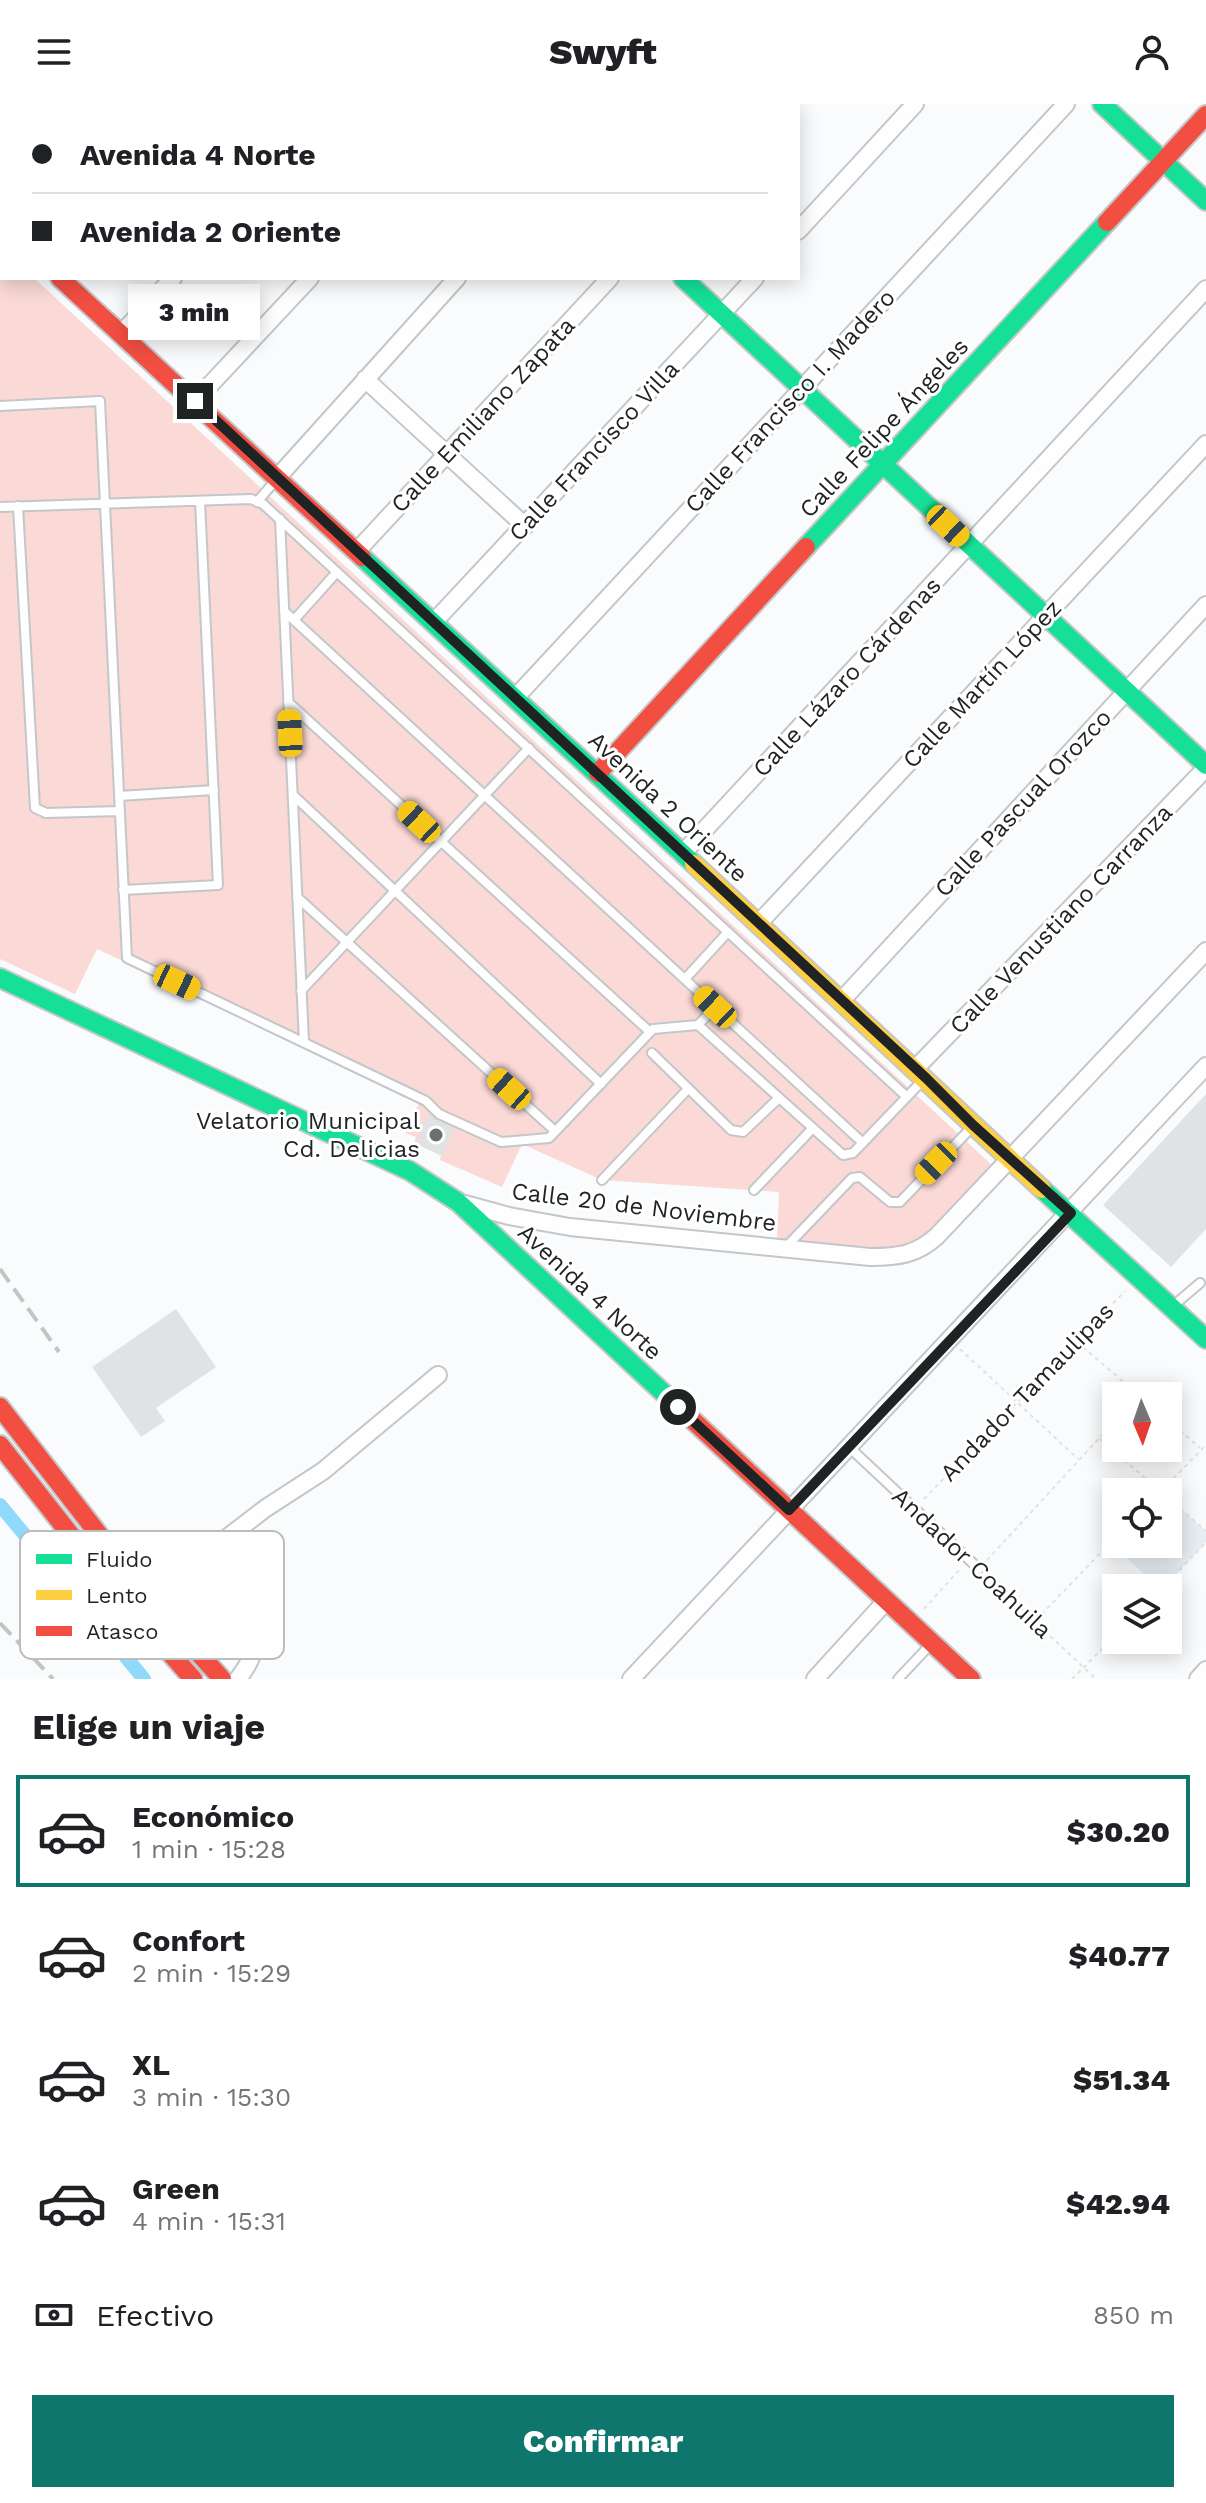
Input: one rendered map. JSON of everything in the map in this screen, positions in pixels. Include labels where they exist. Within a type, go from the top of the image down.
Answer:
[{"type":"street","points":[[800,229],[915,104]]},
{"type":"street","name":"Calle Francisco I. Madero","points":[[515,698],[1066,104]]},
{"type":"street","points":[[1102,104],[1206,201]]},
{"type":"street","name":"Calle Felipe Ángeles","points":[[598,773],[1206,115]]},
{"type":"street","name":"Avenida 2 Oriente","points":[[62,280],[1206,1339]]},
{"type":"street","points":[[121,334],[171,280]]},
{"type":"street","points":[[195,401],[308,280]]},
{"type":"street","points":[[277,478],[455,280]]},
{"type":"street","name":"Calle Emiliano Zapata","points":[[356,552],[608,280]]},
{"type":"street","points":[[685,280],[1206,767]]},
{"type":"street","name":"Calle Francisco Villa","points":[[433,623],[753,280]]},
{"type":"street","name":"Calle Lázaro Cárdenas","points":[[683,853],[1206,289]]},
{"type":"street","points":[[365,379],[525,526]]},
{"type":"street","name":"Calle Martín López","points":[[758,924],[1206,444]]},
{"type":"street","name":"Calle Pascual Orozco","points":[[841,1001],[1206,605]]},
{"type":"street","name":"Calle Venustiano Carranza","points":[[920,1074],[1206,767]]},
{"type":"street","name":"Calle 20 de Noviembre","points":[[0,978],[363,1147],[410,1171],[458,1202],[555,1225],[870,1257],[909,1255],[937,1236],[1206,951]]},
{"type":"street","points":[[631,1679],[1206,1066]]},
{"type":"street","name":"Avenida 4 Norte","points":[[458,1202],[971,1679]]},
{"type":"street","points":[[233,1531],[323,1471],[438,1375]]},
{"type":"street","points":[[0,1407],[96,1531]]},
{"type":"street","points":[[0,1445],[68,1531]]},
{"type":"street","points":[[815,1679],[886,1601]]},
{"type":"street","points":[[175,1659],[193,1679]]},
{"type":"street","points":[[204,1659],[222,1679]]},
{"type":"street","points":[[238,1679],[251,1659]]},
{"type":"street","points":[[1198,1679],[1206,1670]]},
{"type":"lane","points":[[0,406],[100,401],[127,958],[426,1101],[439,1114],[501,1142],[549,1138],[653,1029],[698,1025],[715,1007]]},
{"type":"lane","points":[[257,502],[277,478]]},
{"type":"lane","points":[[0,507],[251,499],[257,502],[280,519],[907,1097]]},
{"type":"lane","points":[[123,890],[218,885],[200,501]]},
{"type":"lane","points":[[18,506],[35,808],[46,813],[120,811]]},
{"type":"lane","points":[[280,519],[304,1042]]},
{"type":"lane","points":[[294,620],[337,572]]},
{"type":"lane","points":[[284,611],[863,1143]]},
{"type":"lane","points":[[288,702],[650,1032]]},
{"type":"lane","points":[[301,991],[529,748]]},
{"type":"lane","points":[[119,796],[214,790]]},
{"type":"lane","points":[[293,795],[601,1084]]},
{"type":"lane","points":[[297,897],[555,1131]]},
{"type":"lane","points":[[685,979],[728,932]]},
{"type":"lane","points":[[698,1025],[843,1155],[853,1153],[907,1097],[920,1074]]},
{"type":"lane","points":[[652,1053],[737,1133],[743,1132],[779,1098]]},
{"type":"lane","points":[[602,1180],[688,1089]]},
{"type":"lane","points":[[785,1248],[852,1178],[860,1177],[890,1202],[900,1202],[973,1125]]},
{"type":"lane","points":[[754,1190],[813,1128]]},
{"type":"lane","points":[[1172,1307],[1200,1283]]},
{"type":"lane","name":"Andador Coahuila","points":[[849,1447],[979,1569]]},
{"type":"lane","points":[[898,1679],[932,1643]]},
{"type":"path","name":"Andador Tamaulipas","points":[[915,1508],[1139,1276]]},
{"type":"path","points":[[950,1340],[1079,1460]]},
{"type":"path","points":[[1076,1341],[1123,1382]]},
{"type":"path","points":[[1182,1432],[1202,1449]]},
{"type":"path","points":[[979,1569],[1102,1435]]},
{"type":"path","points":[[1099,1438],[1145,1478]]},
{"type":"path","points":[[1174,1478],[1206,1445]]},
{"type":"path","points":[[1182,1510],[1206,1531]]},
{"type":"path","points":[[1176,1574],[1206,1542]]},
{"type":"path","points":[[1034,1621],[1102,1551]]},
{"type":"path","points":[[911,1624],[969,1559]]},
{"type":"path","name":"Andador Coahuila","points":[[979,1569],[1096,1679]]},
{"type":"path","points":[[1072,1679],[1102,1649]]},
{"type":"shaded area","points":[[0,280],[36,280],[993,1166],[915,1250],[777,1241],[779,1192],[602,1180],[522,1144],[502,1187],[440,1160],[441,1155],[414,1143],[416,1137],[405,1133],[421,1099],[97,949],[75,994],[0,959]]},
{"type":"shaded area","points":[[1182,1510],[1206,1531],[1206,1542],[1176,1574],[1144,1574],[1127,1558],[1182,1558]]},
{"type":"building","points":[[1206,1094],[1206,1229],[1171,1267],[1103,1205]]},
{"type":"building","name":"Velatorio Municipal Cd. Delicias","points":[[429,1114],[454,1129],[442,1156],[416,1144]]},
{"type":"building","points":[[176,1309],[216,1367],[156,1408],[165,1421],[141,1437],[92,1367]]},
{"type":"waterway","points":[[0,1505],[22,1531]]},
{"type":"waterway","points":[[127,1659],[144,1679]]},
{"type":"railway","points":[[0,1269],[59,1352]]},
{"type":"railway","points":[[0,1623],[20,1644]]},
{"type":"railway","points":[[34,1659],[53,1679]]},
{"type":"traffic: fast","points":[[1102,104],[1206,201]]},
{"type":"traffic: fast","points":[[806,547],[1107,222]]},
{"type":"traffic: fast","points":[[685,280],[1206,765]]},
{"type":"traffic: fast","points":[[362,557],[694,864]]},
{"type":"traffic: fast","points":[[0,978],[410,1171],[458,1202],[684,1412]]},
{"type":"traffic: fast","points":[[1042,1189],[1206,1339]]},
{"type":"traffic: slow","points":[[694,864],[1042,1189]]},
{"type":"traffic: jam","points":[[1107,222],[1206,115]]},
{"type":"traffic: jam","points":[[62,280],[362,557]]},
{"type":"traffic: jam","points":[[598,773],[806,547]]},
{"type":"traffic: jam","points":[[0,1407],[96,1531]]},
{"type":"traffic: jam","points":[[684,1412],[971,1679]]},
{"type":"traffic: jam","points":[[0,1445],[68,1531]]},
{"type":"traffic: jam","points":[[175,1659],[193,1679]]},
{"type":"traffic: jam","points":[[204,1659],[222,1679]]},
{"type":"place","name":"Velatorio Municipal Cd. Delicias","points":[[436,1135]]},
{"type":"route","points":[[195,401],[1071,1213],[789,1510],[678,1407]]}]
